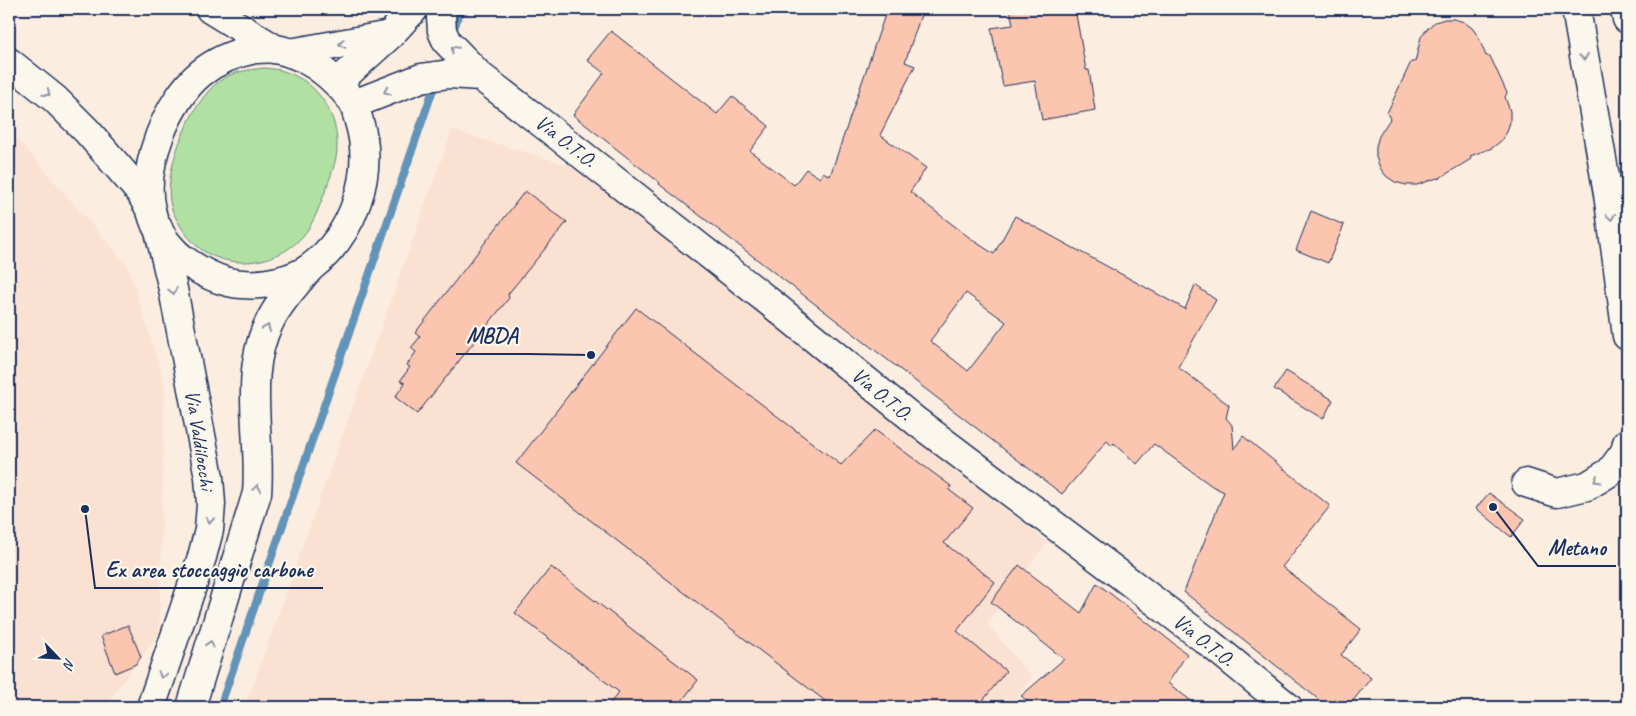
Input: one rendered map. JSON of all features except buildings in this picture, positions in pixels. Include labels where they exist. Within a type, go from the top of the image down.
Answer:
[{"type":"main road","points":[[192,707],[257,492],[259,472],[254,383],[260,342],[270,320],[283,299],[336,240],[355,208],[364,173],[363,138],[354,104],[338,83],[319,67],[282,51],[210,9]]},
{"type":"main road","points":[[338,83],[390,35],[414,9]]},
{"type":"main road","points":[[1576,9],[1608,194],[1627,336]]},
{"type":"main road","points":[[1625,9],[1627,19]]},
{"type":"main road","name":"Via O.T.O.","points":[[442,12],[442,31],[446,42],[480,76],[772,304],[917,422],[1125,578],[1288,707]]},
{"type":"main road","points":[[154,219],[149,187],[156,148],[164,126],[185,89],[200,74],[219,61],[246,51],[282,51],[390,35]]},
{"type":"main road","points":[[9,62],[55,99],[87,131],[140,192],[169,246],[184,260],[218,279],[241,284],[279,281],[310,268]]},
{"type":"main road","points":[[354,104],[421,78],[449,74],[480,76]]},
{"type":"main road","name":"Via Valdilocchi","points":[[151,707],[202,557],[209,530],[211,504],[210,477],[173,290],[154,219]]},
{"type":"main road","points":[[1526,483],[1557,493],[1587,486],[1610,472],[1625,452],[1627,443]]},
{"type":"shaded area","points":[[452,130],[574,167],[1047,542],[987,624],[1032,677],[1011,707],[245,707]]},
{"type":"shaded area","points":[[9,136],[18,140],[128,266],[165,385],[159,633],[104,707],[9,707]]},
{"type":"green space","points":[[264,68],[281,70],[297,77],[316,91],[329,110],[333,121],[337,150],[325,192],[313,220],[303,236],[292,246],[266,259],[252,262],[237,262],[209,254],[197,246],[186,234],[173,212],[170,198],[170,180],[180,141],[199,104],[210,90],[221,80],[231,75],[242,71]]},
{"type":"waterway","points":[[452,34],[461,9]]},
{"type":"waterway","points":[[220,707],[436,81]]},
{"type":"place","name":"MBDA","points":[[591,355]]},
{"type":"place","name":"Metano","points":[[1493,507]]},
{"type":"place","name":"Ex area stoccaggio carbone","points":[[85,509]]}]
